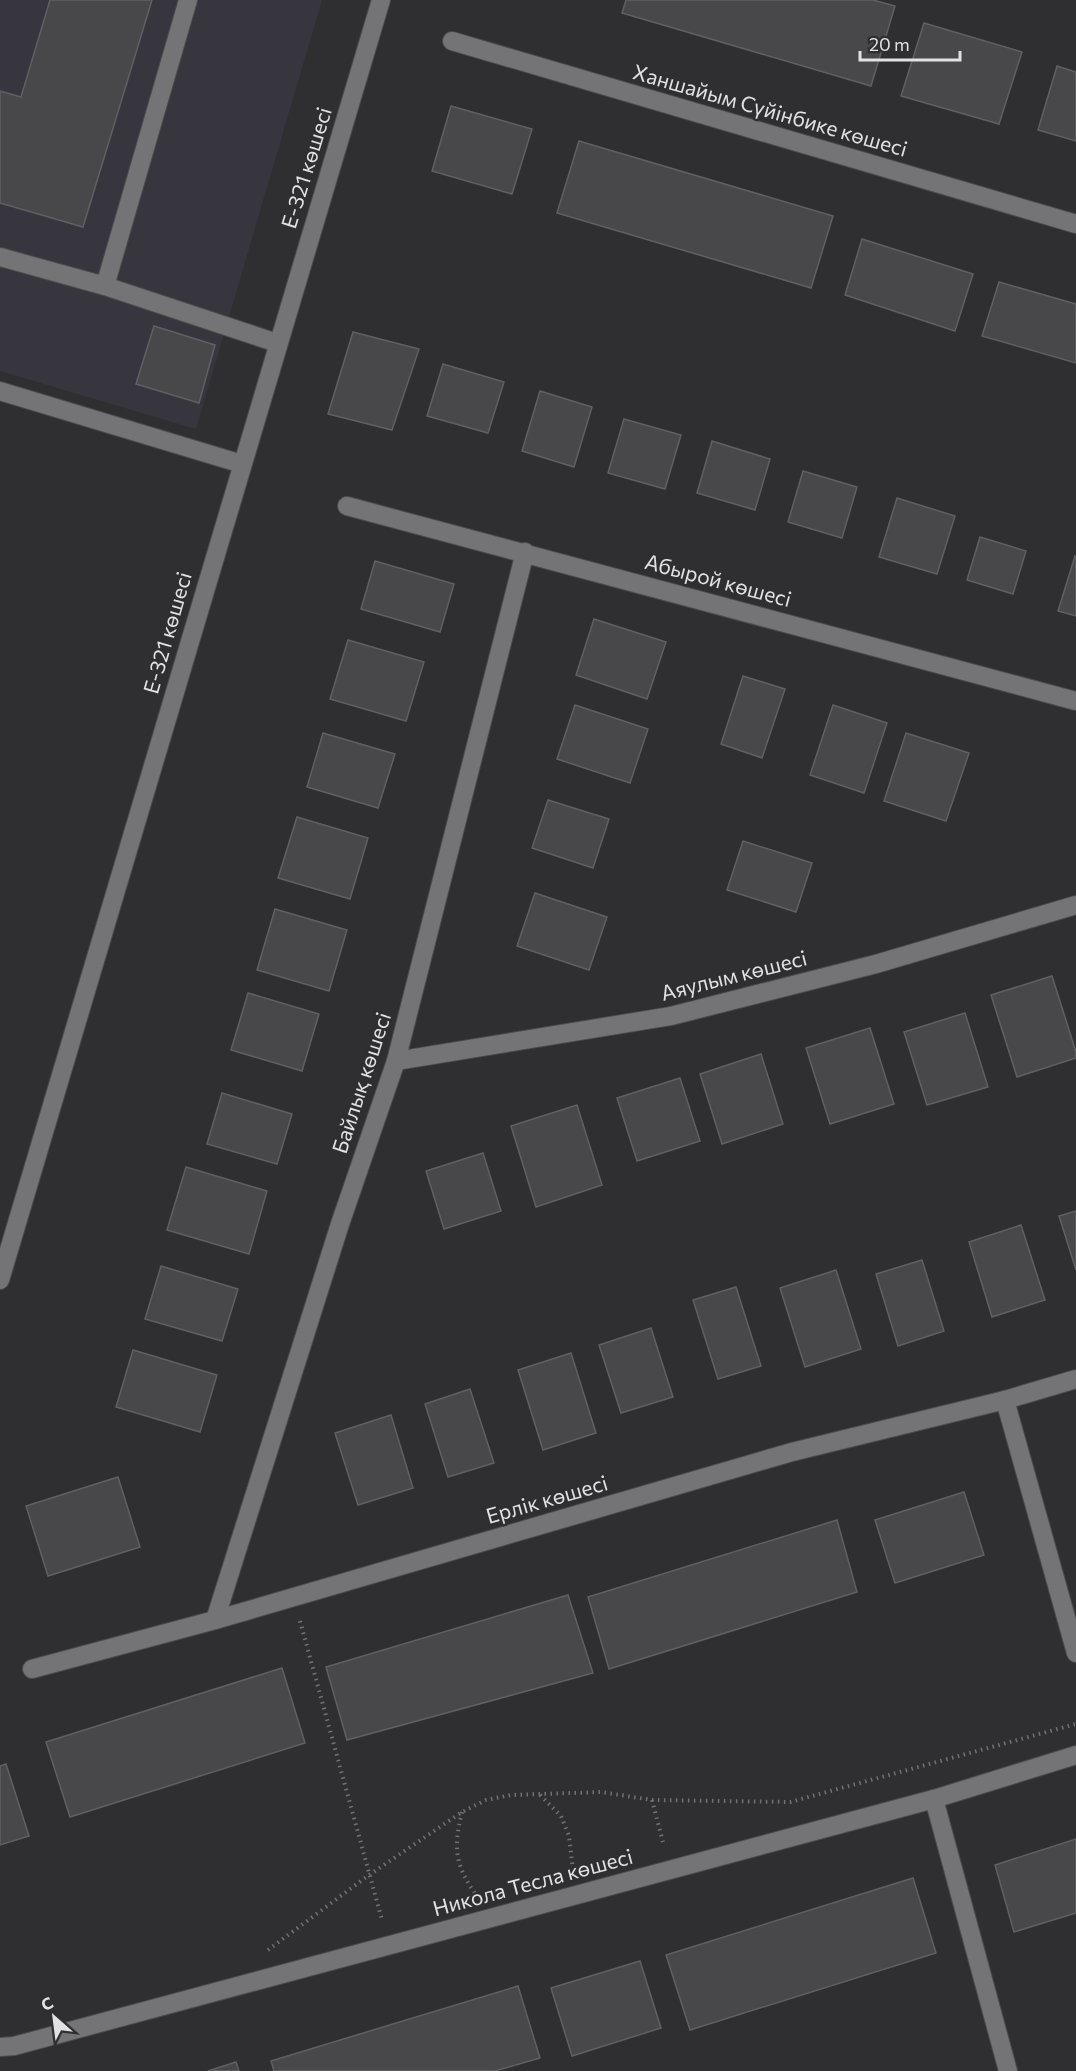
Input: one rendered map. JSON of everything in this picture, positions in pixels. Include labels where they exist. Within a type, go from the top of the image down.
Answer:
[{"type":"street","points":[[105,286],[188,0]]},
{"type":"street","name":"Е-321 көшесі","points":[[0,1280],[381,0]]},
{"type":"street","name":"Ханшайым Сүйінбике көшесі","points":[[452,41],[1076,225]]},
{"type":"street","points":[[0,257],[105,286],[278,343]]},
{"type":"street","points":[[0,391],[242,464]]},
{"type":"street","name":"Абырой көшесі","points":[[347,506],[1076,701]]},
{"type":"street","name":"Байлық көшесі","points":[[215,1620],[340,1224],[396,1061],[525,552]]},
{"type":"street","name":"Аяулым көшесі","points":[[396,1061],[671,1016],[876,964],[1076,905]]},
{"type":"street","name":"Ерлік көшесі","points":[[32,1669],[215,1620],[792,1452],[1005,1400],[1076,1379]]},
{"type":"street","points":[[1005,1400],[1076,1653]]},
{"type":"street","name":"Никола Тесла көшесі","points":[[0,2047],[14,2046],[934,1799],[1076,1755]]},
{"type":"street","points":[[934,1799],[1008,2071]]},
{"type":"path","points":[[293,1597],[389,1945]]},
{"type":"path","points":[[266,1951],[369,1875],[462,1812],[486,1800],[511,1795],[601,1792],[652,1800],[790,1802],[1076,1724]]},
{"type":"path","points":[[539,1795],[561,1816],[569,1836],[573,1865],[573,1895]]},
{"type":"path","points":[[652,1800],[670,1869]]},
{"type":"path","points":[[462,1812],[455,1839],[458,1859],[468,1884],[492,1917]]},
{"type":"shaded area","points":[[0,0],[322,0],[196,429],[0,371]]},
{"type":"building","points":[[50,0],[152,0],[83,227],[0,203],[0,91],[21,97]]},
{"type":"building","points":[[626,0],[873,0],[895,6],[871,86],[622,13]]},
{"type":"building","points":[[924,23],[1022,52],[999,124],[901,96]]},
{"type":"building","points":[[1057,66],[1076,72],[1076,141],[1038,130]]},
{"type":"building","points":[[451,106],[532,129],[512,194],[432,171]]},
{"type":"building","points":[[579,141],[833,216],[811,288],[557,213]]},
{"type":"building","points":[[862,239],[973,274],[955,331],[845,295]]},
{"type":"building","points":[[999,282],[1076,304],[1076,363],[982,336]]},
{"type":"building","points":[[154,326],[215,345],[199,403],[136,384]]},
{"type":"building","points":[[353,332],[419,349],[392,430],[328,414]]},
{"type":"building","points":[[443,364],[504,382],[488,433],[427,416]]},
{"type":"building","points":[[540,391],[592,407],[574,467],[522,451]]},
{"type":"building","points":[[624,419],[681,435],[665,489],[608,473]]},
{"type":"building","points":[[712,441],[770,459],[755,510],[697,493]]},
{"type":"building","points":[[803,471],[857,487],[842,538],[788,522]]},
{"type":"building","points":[[897,498],[955,516],[937,574],[879,557]]},
{"type":"building","points":[[980,537],[1026,551],[1013,594],[967,580]]},
{"type":"building","points":[[1076,557],[1076,616],[1058,611]]},
{"type":"building","points":[[375,561],[454,584],[440,632],[361,609]]},
{"type":"building","points":[[594,619],[666,642],[647,699],[576,675]]},
{"type":"building","points":[[348,640],[424,662],[406,721],[330,699]]},
{"type":"building","points":[[743,676],[785,689],[762,758],[721,744]]},
{"type":"building","points":[[575,705],[648,729],[630,783],[557,759]]},
{"type":"building","points":[[833,705],[887,723],[864,793],[810,775]]},
{"type":"building","points":[[323,733],[395,754],[378,808],[307,787]]},
{"type":"building","points":[[906,733],[969,753],[946,821],[884,801]]},
{"type":"building","points":[[548,800],[609,819],[593,868],[532,848]]},
{"type":"building","points":[[297,817],[368,838],[350,899],[278,878]]},
{"type":"building","points":[[743,841],[812,863],[796,912],[727,890]]},
{"type":"building","points":[[535,893],[607,917],[589,970],[517,946]]},
{"type":"building","points":[[275,909],[347,930],[329,991],[257,970]]},
{"type":"building","points":[[1052,976],[1076,1058],[1017,1077],[991,995]]},
{"type":"building","points":[[248,993],[319,1014],[302,1071],[231,1050]]},
{"type":"building","points":[[965,1013],[988,1087],[927,1105],[904,1032]]},
{"type":"building","points":[[870,1028],[894,1104],[830,1124],[806,1048]]},
{"type":"building","points":[[761,1054],[783,1124],[722,1144],[700,1074]]},
{"type":"building","points":[[680,1078],[700,1141],[637,1161],[617,1098]]},
{"type":"building","points":[[222,1093],[292,1114],[277,1164],[207,1144]]},
{"type":"building","points":[[577,1105],[602,1185],[536,1207],[511,1126]]},
{"type":"building","points":[[483,1153],[501,1211],[444,1229],[426,1171]]},
{"type":"building","points":[[186,1167],[267,1191],[249,1254],[167,1230]]},
{"type":"building","points":[[1076,1211],[1076,1270],[1059,1216]]},
{"type":"building","points":[[1021,1225],[1045,1300],[992,1317],[969,1242]]},
{"type":"building","points":[[922,1260],[944,1331],[898,1346],[876,1274]]},
{"type":"building","points":[[161,1266],[238,1289],[222,1341],[145,1319]]},
{"type":"building","points":[[836,1270],[861,1349],[805,1367],[780,1288]]},
{"type":"building","points":[[736,1287],[761,1366],[718,1379],[693,1300]]},
{"type":"building","points":[[651,1328],[673,1397],[621,1413],[599,1345]]},
{"type":"building","points":[[133,1350],[217,1375],[200,1432],[116,1407]]},
{"type":"building","points":[[571,1353],[596,1433],[543,1450],[518,1370]]},
{"type":"building","points":[[470,1389],[494,1463],[448,1477],[425,1404]]},
{"type":"building","points":[[391,1415],[413,1488],[358,1505],[335,1433]]},
{"type":"building","points":[[118,1477],[140,1547],[48,1576],[26,1506]]},
{"type":"building","points":[[964,1492],[984,1555],[895,1583],[875,1520]]},
{"type":"building","points":[[837,1520],[857,1592],[609,1669],[588,1597]]},
{"type":"building","points":[[568,1595],[593,1673],[347,1740],[326,1667]]},
{"type":"building","points":[[282,1668],[305,1743],[70,1817],[46,1742]]},
{"type":"building","points":[[6,1764],[29,1836],[0,1845],[0,1766]]},
{"type":"building","points":[[1076,1839],[1076,1913],[1014,1932],[995,1865]]},
{"type":"building","points":[[913,1878],[936,1953],[690,2030],[666,1955]]},
{"type":"building","points":[[640,1961],[661,2028],[572,2056],[551,1988]]},
{"type":"building","points":[[518,1986],[540,2058],[495,2071],[274,2071],[271,2061]]},
{"type":"building","points":[[236,2062],[239,2071],[208,2071]]}]
